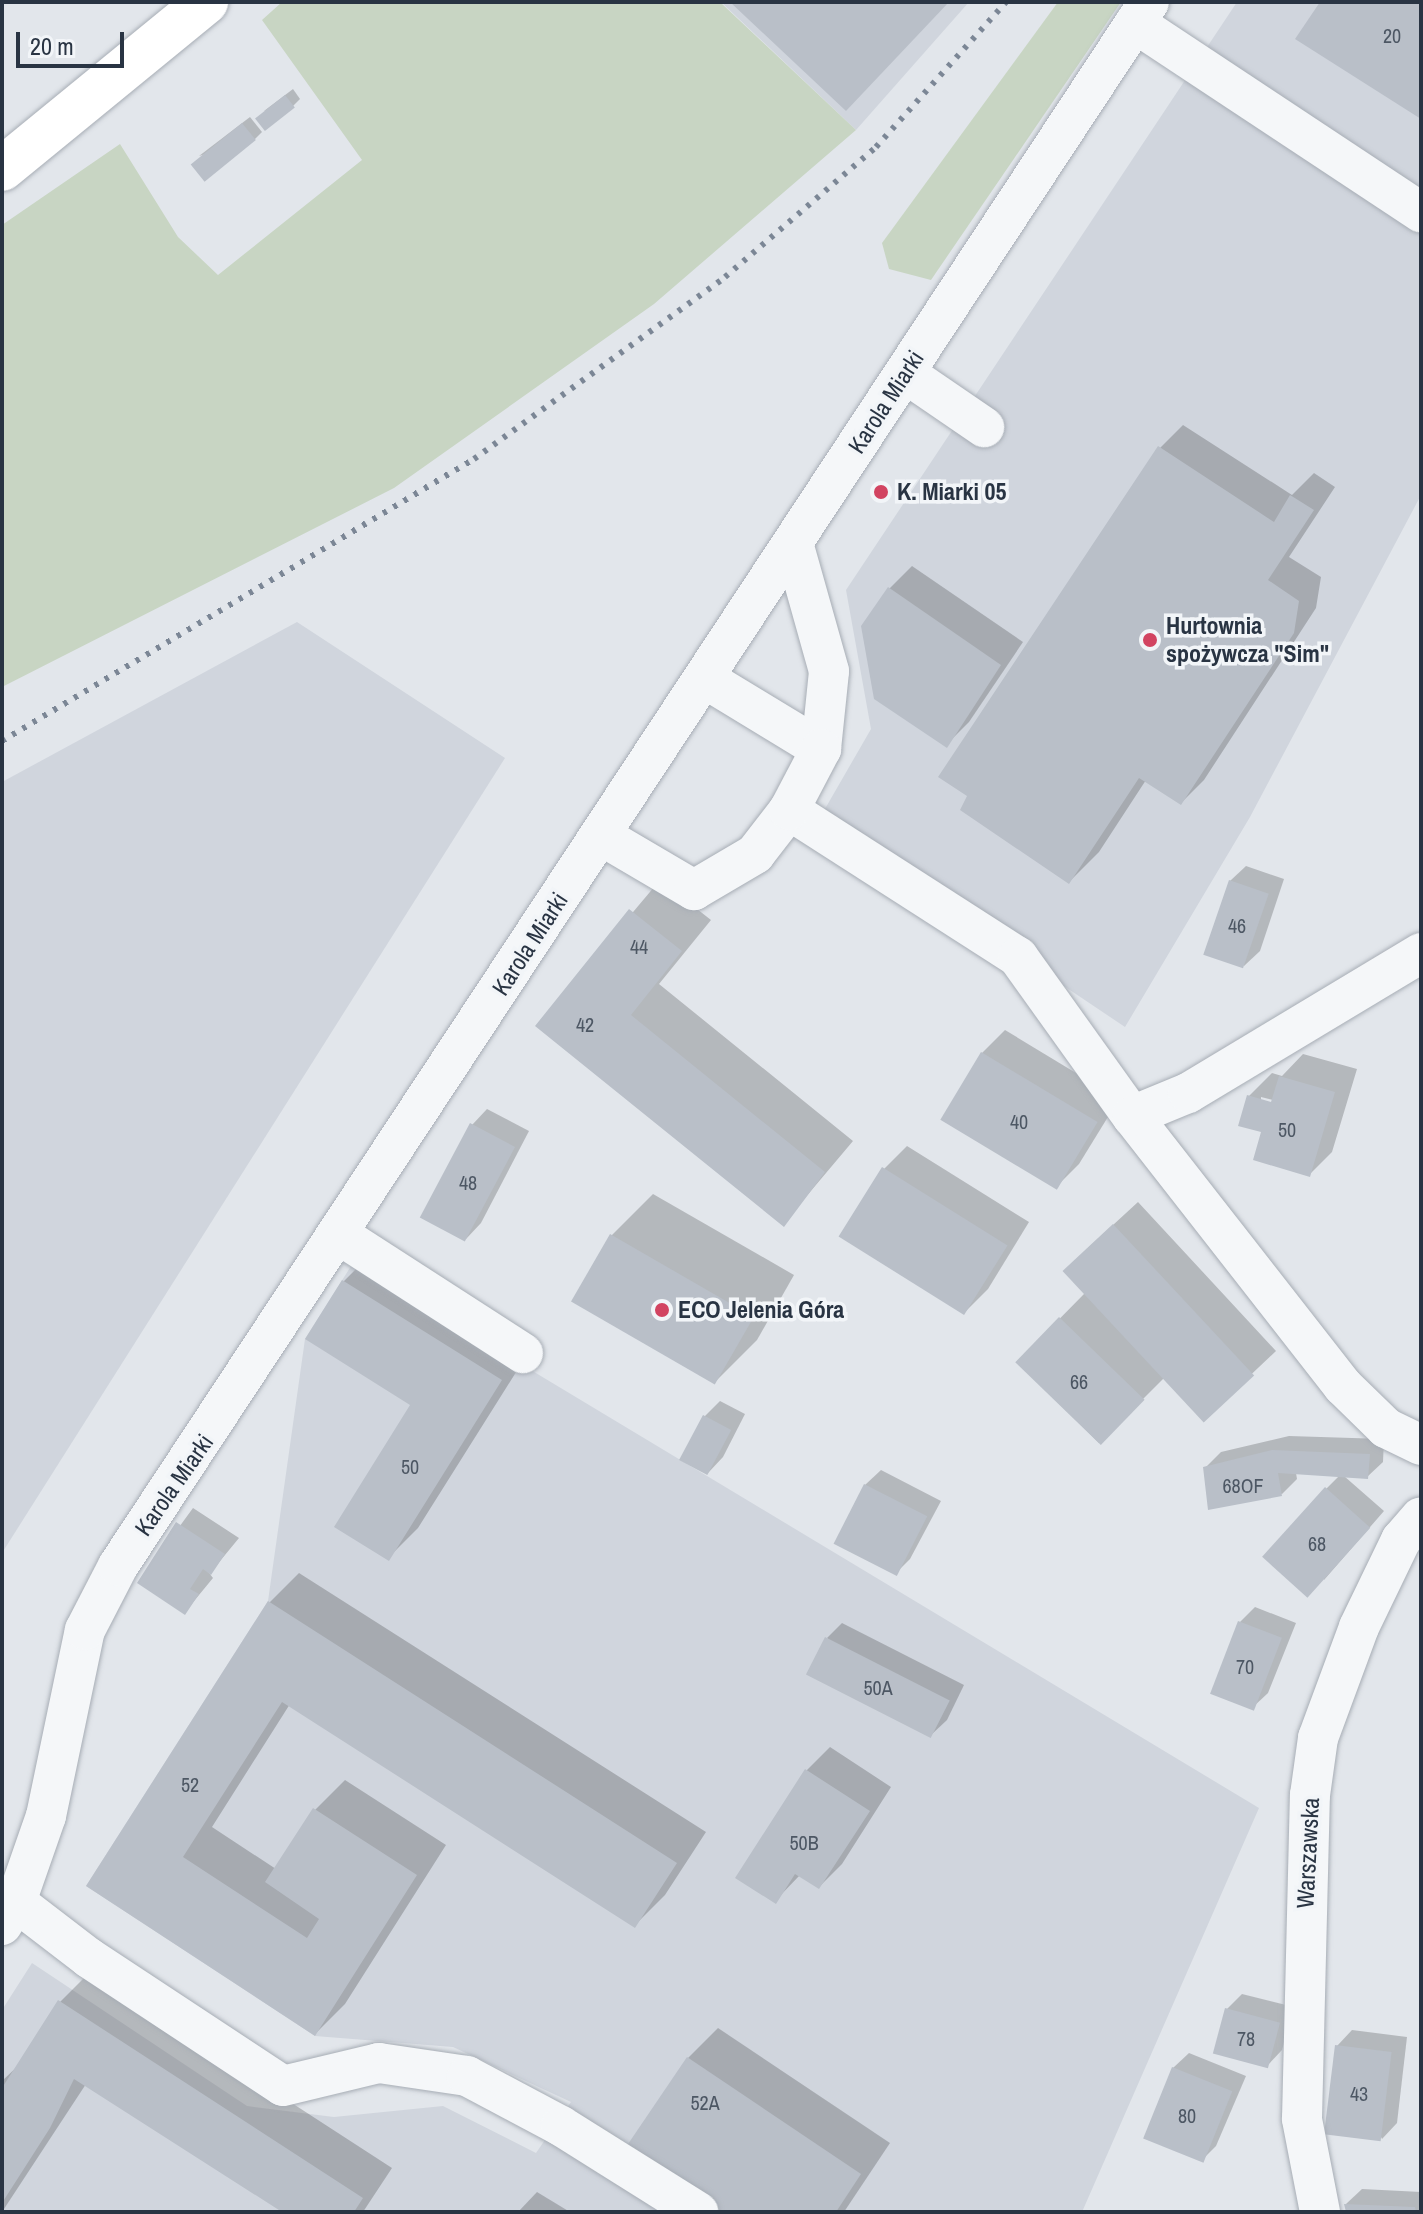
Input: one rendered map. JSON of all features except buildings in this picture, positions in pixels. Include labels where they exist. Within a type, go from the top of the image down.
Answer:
[{"type":"main road","points":[[2,169],[206,2]]},
{"type":"street","points":[[1142,13],[1421,212]]},
{"type":"street","name":"Karola Miarki","points":[[9,1914],[46,1816],[85,1630],[118,1566],[1142,13]]},
{"type":"street","points":[[905,373],[984,427]]},
{"type":"street","points":[[602,836],[694,890],[755,854],[789,810],[821,749],[829,671],[793,543]]},
{"type":"street","points":[[704,678],[821,749]]},
{"type":"street","points":[[789,810],[1018,957],[1132,1116],[1343,1386],[1386,1428],[1421,1445]]},
{"type":"street","points":[[1132,1116],[1188,1093],[1421,953]]},
{"type":"street","points":[[338,1234],[523,1353]]},
{"type":"street","name":"Warszawska","points":[[1320,2212],[1302,2119],[1312,1781],[1318,1738],[1359,1627],[1401,1540],[1421,1517]]},
{"type":"street","points":[[9,1914],[89,1958],[283,2086],[379,2063],[467,2076],[561,2126],[698,2212]]},
{"type":"shaded area","points":[[721,2],[969,2],[856,130]]},
{"type":"shaded area","points":[[1237,2],[1421,2],[1421,495],[1250,817],[1125,1027],[818,821],[871,729],[846,590]]},
{"type":"shaded area","points":[[297,622],[505,758],[2,1553],[2,782]]},
{"type":"shaded area","points":[[353,1263],[1259,1808],[1082,2212],[2,2212],[2,2010],[32,1963],[247,2106],[334,2117],[443,2106],[536,2153],[571,2102],[453,2047],[315,2036],[86,1886],[268,1601],[305,1339]]},
{"type":"green space","points":[[282,2],[720,2],[856,130],[654,304],[394,488],[2,687],[2,225],[120,144],[178,237],[218,275],[362,160],[262,20]]},
{"type":"green space","points":[[1058,2],[1121,2],[931,280],[889,269],[882,243]]},
{"type":"railway","points":[[2,741],[474,459],[725,277],[876,147],[1006,2]]},
{"type":"place","name":"K. Miarki 05","points":[[881,492]]},
{"type":"place","name":"Hurtownia spożywcza \"Sim\"","points":[[1150,640]]},
{"type":"place","name":"ECO Jelenia Góra","points":[[662,1310]]}]
